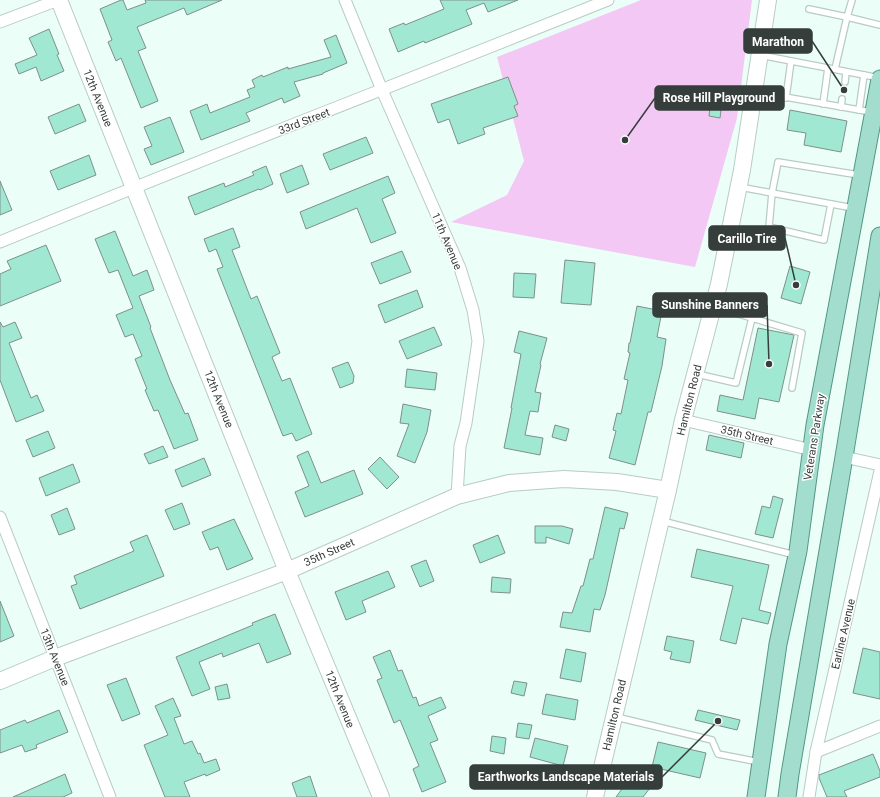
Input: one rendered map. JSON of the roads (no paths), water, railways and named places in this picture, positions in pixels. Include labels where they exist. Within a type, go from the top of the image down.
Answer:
[{"type":"main road","name":"Veterans Parkway","points":[[756,797],[778,644],[797,556],[815,425],[862,176],[866,112],[875,77]]},
{"type":"main road","points":[[787,797],[880,236]]},
{"type":"street","points":[[0,22],[58,0]]},
{"type":"street","name":"12th Avenue","points":[[58,0],[287,571],[381,797]]},
{"type":"street","name":"11th Avenue","points":[[345,0],[382,90],[460,268],[473,310],[478,341],[466,423],[460,446],[457,496]]},
{"type":"street","name":"33rd Street","points":[[0,242],[134,187],[608,0]]},
{"type":"street","name":"Hamilton Road","points":[[595,797],[661,520],[683,420],[719,284],[738,187],[768,0]]},
{"type":"street","name":"35th Street","points":[[683,420],[812,450]]},
{"type":"street","points":[[844,457],[880,465]]},
{"type":"street","name":"Earline Avenue","points":[[808,797],[816,752],[880,471]]},
{"type":"street","name":"35th Street","points":[[0,681],[55,658],[287,571],[457,496],[509,483],[564,479],[617,482],[668,490]]},
{"type":"street","name":"13th Avenue","points":[[0,517],[110,797]]},
{"type":"street","points":[[816,752],[880,726]]},
{"type":"lane","points":[[836,69],[852,0]]},
{"type":"lane","points":[[809,9],[880,25]]},
{"type":"lane","points":[[760,55],[875,77]]},
{"type":"lane","points":[[786,98],[791,61]]},
{"type":"lane","points":[[822,104],[828,68]]},
{"type":"lane","points":[[845,82],[846,72]]},
{"type":"lane","points":[[754,92],[866,112]]},
{"type":"lane","points":[[841,107],[842,99]]},
{"type":"lane","points":[[831,204],[824,240],[769,227],[772,193],[778,162],[862,176]]},
{"type":"lane","points":[[738,187],[855,208]]},
{"type":"lane","points":[[713,306],[802,333],[792,388]]},
{"type":"lane","points":[[695,374],[736,383],[752,318]]},
{"type":"lane","points":[[661,520],[797,556]]},
{"type":"lane","points":[[614,717],[712,740],[718,754],[761,763]]},
{"type":"place","name":"Marathon","points":[[844,90]]},
{"type":"place","name":"Rose Hill Playground","points":[[625,140]]},
{"type":"place","name":"Carillo Tire","points":[[796,285]]},
{"type":"place","name":"Sunshine Banners","points":[[769,364]]},
{"type":"place","name":"Earthworks Landscape Materials","points":[[718,721]]}]
